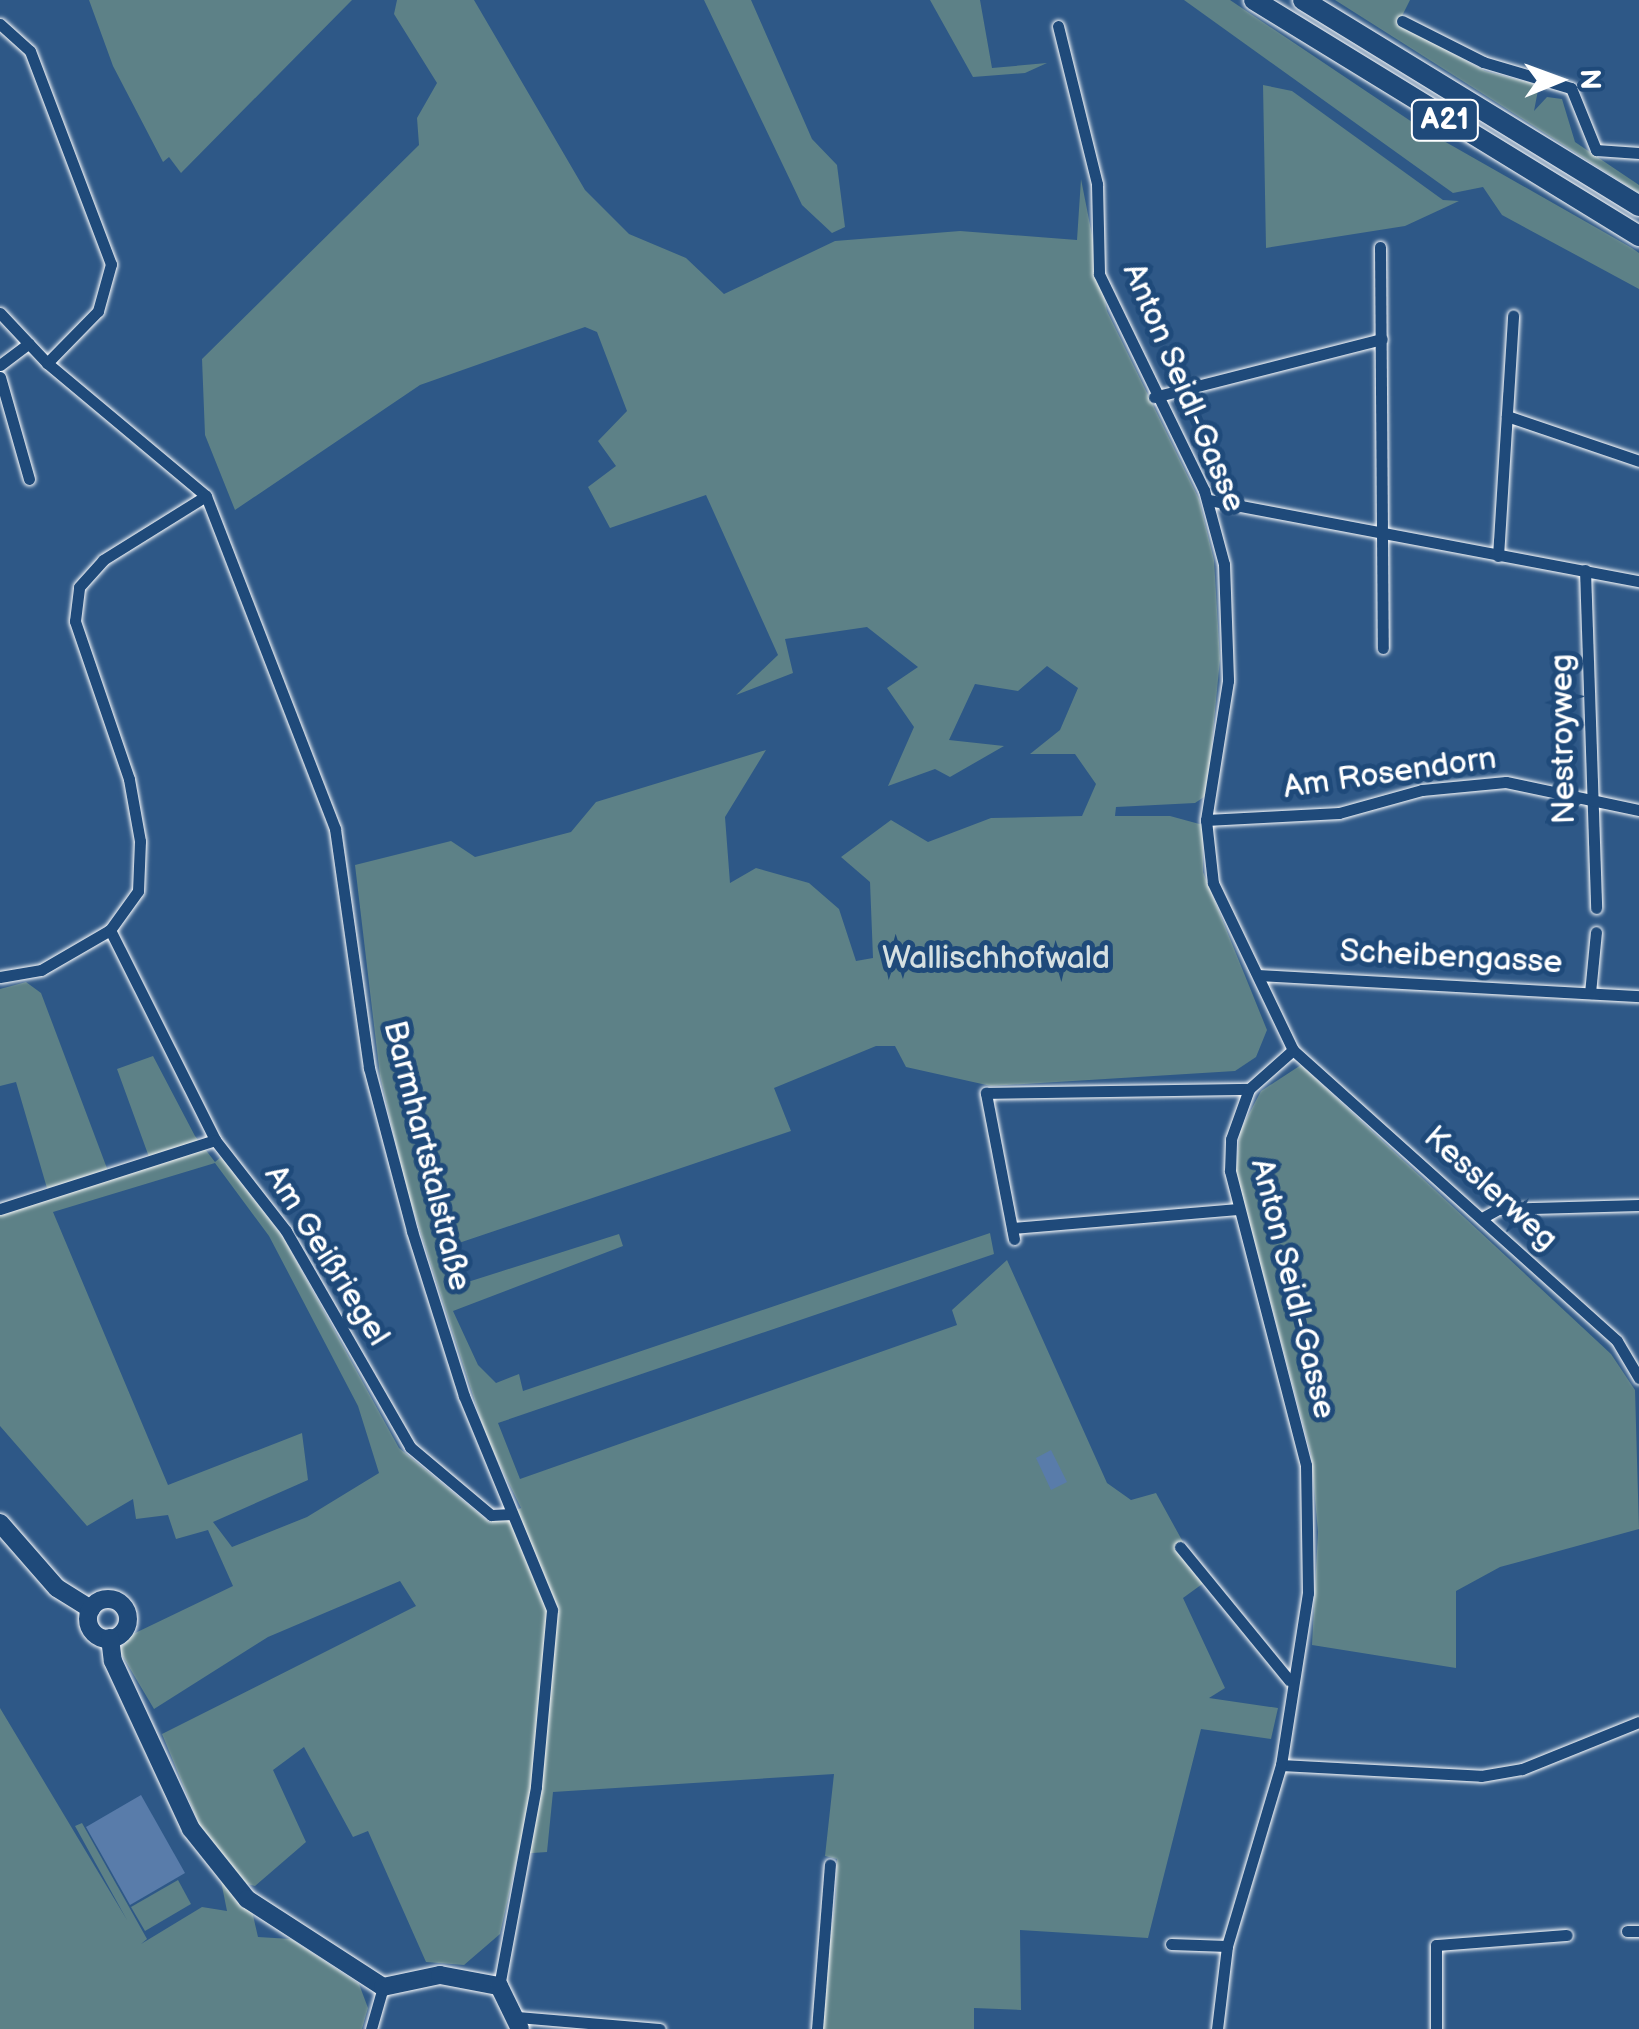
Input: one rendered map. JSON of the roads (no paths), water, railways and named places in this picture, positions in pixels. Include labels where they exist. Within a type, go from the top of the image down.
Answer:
[{"type":"highway","name":"A21","points":[[1254,0],[1639,236]]},
{"type":"highway","name":"A21","points":[[1303,0],[1639,206]]},
{"type":"main road","points":[[0,1523],[56,1588],[91,1610]]},
{"type":"main road","points":[[91,1610],[109,1599],[125,1608],[126,1626],[110,1638]]},
{"type":"main road","points":[[91,1610],[92,1629],[110,1638],[147,1738],[202,1847],[262,1911],[383,1987],[440,1975],[499,1986],[518,2023]]},
{"type":"street","points":[[1402,21],[1483,62],[1571,88],[1596,150],[1639,153]]},
{"type":"street","points":[[0,24],[30,51],[111,264],[98,311],[46,363]]},
{"type":"street","name":"Anton Seidl-Gasse","points":[[1058,26],[1097,184],[1099,274],[1154,397],[1208,500],[1224,564],[1228,681],[1206,820],[1212,883],[1260,975],[1293,1050],[1249,1089],[1231,1139],[1238,1209],[1306,1464],[1309,1575],[1289,1680],[1281,1765],[1227,1946],[1217,2029]]},
{"type":"street","points":[[1380,247],[1378,537],[1383,648]]},
{"type":"street","name":"Barmhartstalstraße","points":[[0,314],[46,363],[206,496],[335,830],[369,1068],[464,1396],[552,1610],[550,1680],[499,1986]]},
{"type":"street","points":[[1498,556],[1514,315]]},
{"type":"street","points":[[1154,397],[1382,339]]},
{"type":"street","points":[[0,365],[29,343]]},
{"type":"street","points":[[0,378],[29,479]]},
{"type":"street","points":[[1507,416],[1639,461]]},
{"type":"street","points":[[0,977],[41,970],[110,930],[138,891],[140,841],[129,778],[75,620],[79,587],[103,560],[206,496]]},
{"type":"street","points":[[1208,500],[1378,537],[1639,581]]},
{"type":"street","name":"Nestroyweg","points":[[1585,570],[1596,908]]},
{"type":"street","name":"Am Rosendorn","points":[[1206,820],[1339,813],[1422,790],[1506,782],[1591,794],[1639,810]]},
{"type":"street","name":"Am Geißriegel","points":[[110,930],[216,1140],[286,1231],[410,1447],[491,1515],[512,1514]]},
{"type":"street","points":[[1590,993],[1596,932]]},
{"type":"street","name":"Scheibengasse","points":[[1260,975],[1639,996]]},
{"type":"street","name":"Kesslerweg","points":[[1293,1050],[1617,1341],[1639,1378]]},
{"type":"street","points":[[1238,1209],[1013,1234],[986,1093],[1249,1089]]},
{"type":"street","points":[[0,1210],[216,1140]]},
{"type":"street","points":[[1482,1218],[1498,1209],[1639,1205]]},
{"type":"street","points":[[1180,1547],[1289,1680]]},
{"type":"street","points":[[1281,1765],[1481,1776],[1522,1768],[1639,1722]]},
{"type":"street","points":[[816,2029],[830,1865]]},
{"type":"street","points":[[1436,2029],[1431,1960],[1445,1939],[1567,1935]]},
{"type":"street","points":[[1171,1944],[1227,1946]]},
{"type":"street","points":[[371,2029],[383,1987]]},
{"type":"street","points":[[518,2023],[659,2029]]},
{"type":"park label","name":"Wallischhofwald","points":[[996,959]]}]
